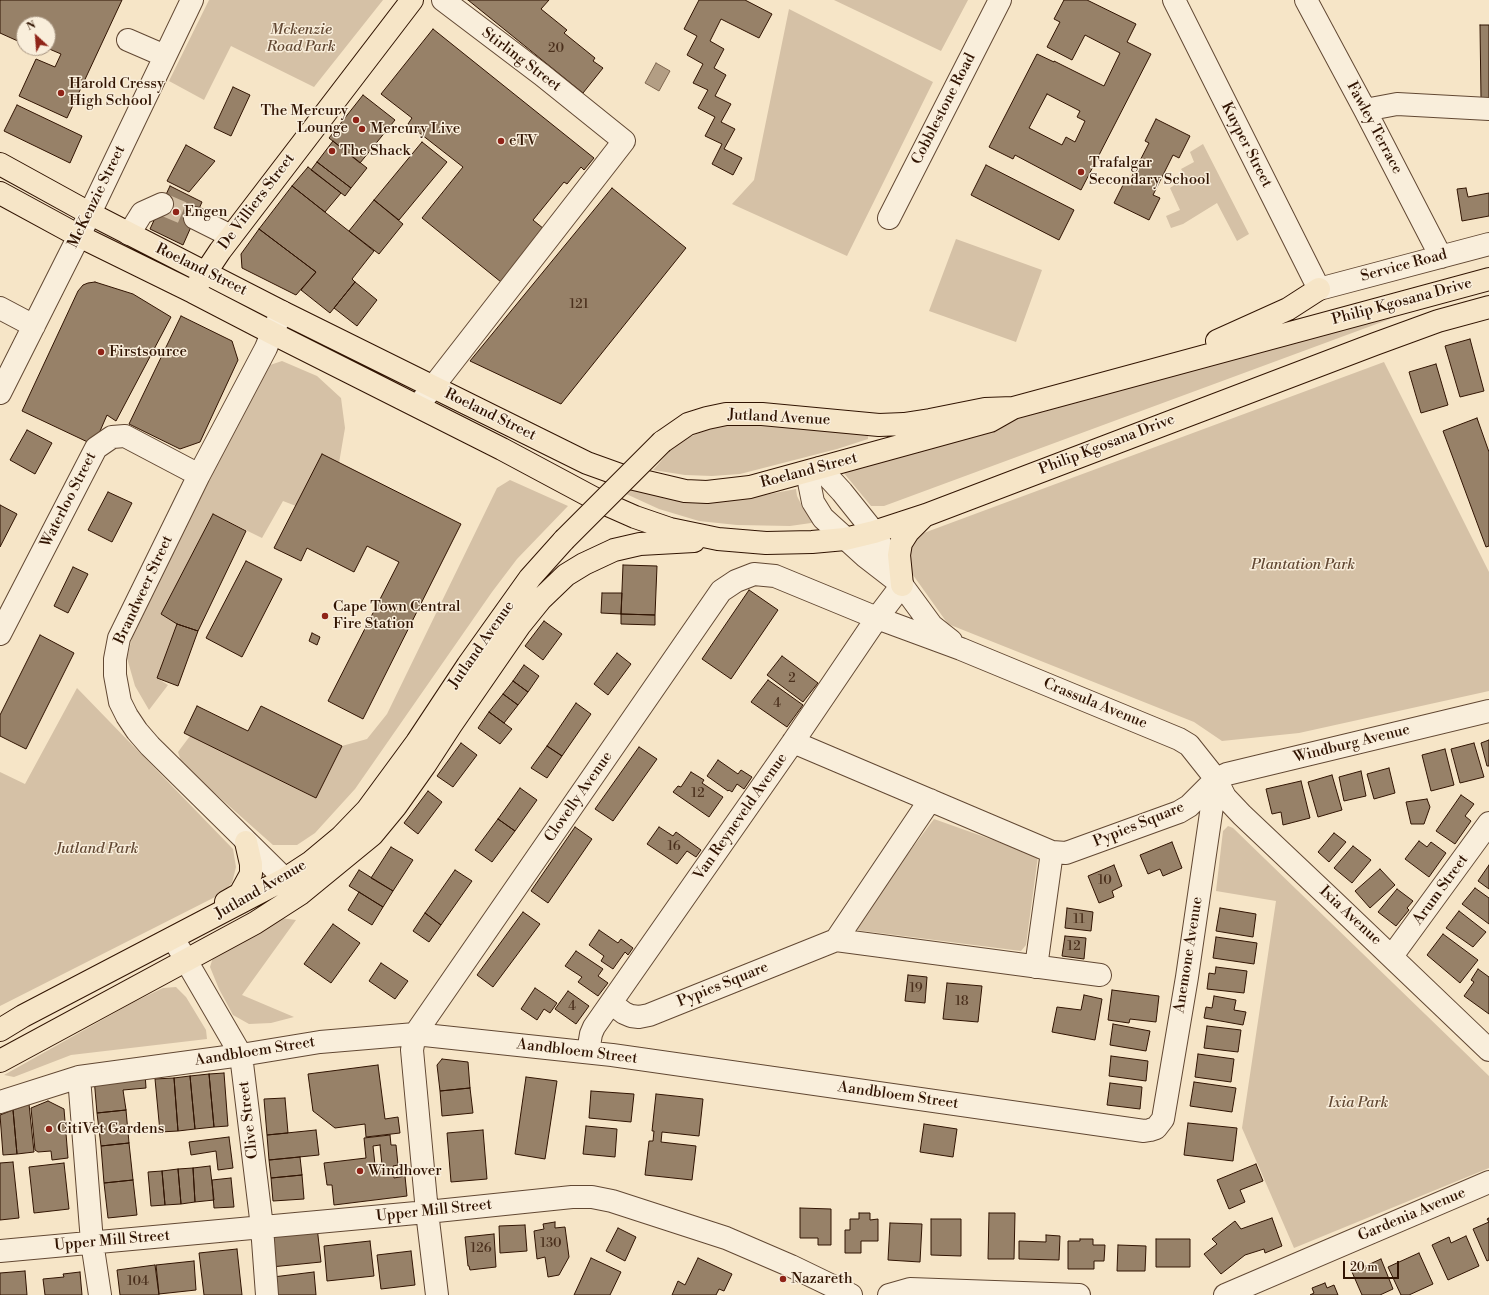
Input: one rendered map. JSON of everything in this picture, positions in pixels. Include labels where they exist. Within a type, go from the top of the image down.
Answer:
[{"type":"main road","name":"De Villiers Street","points":[[194,292],[231,236],[412,0]]},
{"type":"main road","name":"Roeland Street","points":[[0,164],[128,234],[206,272],[282,312],[587,463],[626,477],[685,491],[707,492],[750,487],[990,421],[1013,408]]},
{"type":"main road","name":"Roeland Street","points":[[0,193],[79,236],[194,292],[272,333],[502,448],[601,502],[635,517],[670,529],[718,539]]},
{"type":"main road","name":"Philip Kgosana Drive","points":[[1013,408],[1489,279]]},
{"type":"main road","points":[[1164,366],[1200,348],[1288,309],[1319,289]]},
{"type":"main road","name":"Philip Kgosana Drive","points":[[718,539],[766,543],[812,542],[845,539],[874,532],[926,515],[1375,344],[1438,322],[1489,307]]},
{"type":"main road","name":"Jutland Avenue","points":[[0,1061],[256,923],[293,886],[311,862],[341,837],[367,810],[417,742],[468,665],[530,578],[564,540],[662,442],[688,424],[726,414],[762,414],[879,425],[910,423],[985,409],[1013,408]]},
{"type":"main road","points":[[902,585],[899,555],[901,543],[908,532],[926,515]]},
{"type":"main road","name":"Jutland Avenue","points":[[0,1030],[173,938],[293,886],[372,835],[396,806],[520,625],[541,599],[558,582],[584,564],[614,550],[640,544],[718,539]]},
{"type":"main road","points":[[200,925],[206,914],[240,894],[246,884],[251,874],[251,864],[246,842]]},
{"type":"street","name":"McKenzie Street","points":[[0,393],[79,236],[192,0]]},
{"type":"street","name":"Stirling Street","points":[[433,387],[624,141],[542,75],[443,0]]},
{"type":"street","name":"Cobblestone Road","points":[[889,218],[1000,0]]},
{"type":"street","name":"Kuyper Street","points":[[1174,0],[1319,289]]},
{"type":"street","name":"Fawley Terrace","points":[[1306,0],[1441,257]]},
{"type":"street","points":[[128,40],[165,56]]},
{"type":"street","points":[[1365,110],[1398,104],[1489,109]]},
{"type":"street","points":[[599,120],[615,125],[626,122]]},
{"type":"street","points":[[128,234],[142,213],[162,204]]},
{"type":"street","points":[[196,218],[231,236]]},
{"type":"street","name":"Service Road","points":[[1319,289],[1489,244]]},
{"type":"street","points":[[0,308],[34,326]]},
{"type":"street","name":"Brandweer Street","points":[[282,312],[266,348],[199,475],[120,638],[115,659],[115,675],[120,702],[126,716],[137,731],[150,746],[246,842],[293,886]]},
{"type":"street","points":[[418,406],[433,387]]},
{"type":"street","name":"Waterloo Street","points":[[0,634],[96,448],[112,437],[125,436],[199,475]]},
{"type":"street","name":"Crassula Avenue","points":[[813,470],[850,501],[874,532],[902,585],[932,626],[961,649]]},
{"type":"street","name":"Crassula Avenue","points":[[813,470],[816,507],[826,521],[845,539],[902,585]]},
{"type":"street","name":"Crassula Avenue","points":[[754,574],[775,576],[877,618],[961,649],[1179,738],[1189,744],[1216,779]]},
{"type":"street","name":"Clovelly Avenue","points":[[415,1034],[721,591],[736,581],[754,574]]},
{"type":"street","name":"Van Reyneveld Avenue","points":[[588,1052],[592,1030],[793,742],[877,618],[902,585]]},
{"type":"street","name":"Windburg Avenue","points":[[1216,779],[1227,774],[1489,711]]},
{"type":"street","name":"Pypies Square","points":[[793,742],[1052,852],[1066,853],[1073,851],[1179,812],[1189,806],[1216,779]]},
{"type":"street","name":"Ixia Avenue","points":[[1216,779],[1226,797],[1242,815],[1392,956],[1489,1050]]},
{"type":"street","name":"Anemone Avenue","points":[[1156,1128],[1163,1119],[1187,977],[1216,779]]},
{"type":"street","points":[[836,940],[930,800]]},
{"type":"street","name":"Arum Street","points":[[1392,956],[1489,823]]},
{"type":"street","points":[[1036,966],[1052,852]]},
{"type":"street","name":"Clive Street","points":[[173,938],[241,1055],[262,1227],[267,1295]]},
{"type":"street","name":"Pypies Square","points":[[611,1003],[624,1013],[631,1016],[640,1017],[649,1015],[836,940],[1100,975]]},
{"type":"street","points":[[415,1034],[412,1050],[427,1212],[437,1295]]},
{"type":"street","name":"Aandbloem Street","points":[[0,1102],[79,1077],[241,1055],[320,1042],[415,1034],[588,1052],[1144,1131],[1156,1128]]},
{"type":"street","points":[[79,1077],[92,1242],[100,1295]]},
{"type":"street","name":"Gardenia Avenue","points":[[1225,1295],[1489,1182]]},
{"type":"street","name":"Upper Mill Street","points":[[0,1251],[427,1212],[572,1197],[592,1197],[612,1201],[726,1238],[791,1266],[851,1295]]},
{"type":"street","points":[[890,1295],[910,1289],[1080,1295]]},
{"type":"green space","name":"Mckenzie Road Park","points":[[209,0],[383,0],[314,87],[231,46],[204,100],[169,81]]},
{"type":"green space","points":[[834,0],[968,0],[941,51]]},
{"type":"green space","points":[[789,9],[933,82],[847,256],[732,204],[754,180]]},
{"type":"green space","points":[[1203,144],[1249,234],[1237,241],[1217,203],[1183,224],[1171,228],[1166,216],[1180,210],[1170,188],[1186,177],[1181,169],[1194,162],[1190,152]]},
{"type":"green space","points":[[956,239],[1042,270],[1016,342],[929,311]]},
{"type":"green space","points":[[1392,312],[1390,319],[884,506],[871,506],[843,472],[1044,409]]},
{"type":"green space","points":[[282,361],[317,376],[341,398],[345,428],[339,463],[296,506],[283,501],[262,538],[213,514],[161,614],[177,624],[157,678],[168,685],[149,710],[135,686],[127,658],[133,634],[253,381],[267,366]]},
{"type":"green space","name":"Plantation Park","points":[[1384,362],[1489,572],[1489,691],[1299,733],[1222,741],[1194,722],[948,624],[908,568],[906,550],[921,534]]},
{"type":"green space","points":[[740,421],[868,434],[868,439],[837,449],[740,474],[712,476],[685,475],[653,470],[677,443],[703,431]]},
{"type":"green space","points":[[555,454],[687,501],[738,500],[796,489],[797,496],[803,508],[818,522],[790,526],[737,525],[699,521],[659,509],[624,493]]},
{"type":"green space","points":[[510,480],[568,506],[517,559],[492,592],[355,789],[315,833],[297,845],[273,845],[182,764],[178,752],[190,736],[316,798],[342,746],[367,739],[387,714],[497,488]]},
{"type":"green space","name":"Jutland Park","points":[[77,688],[233,849],[236,867],[232,883],[221,894],[0,1006],[0,772],[25,784]]},
{"type":"green space","points":[[934,819],[1038,856],[1026,945],[1021,951],[856,930],[854,926]]},
{"type":"green space","name":"Ixia Park","points":[[1228,826],[1233,828],[1489,1076],[1489,1168],[1294,1248],[1242,1128],[1276,901],[1216,891],[1223,831]]},
{"type":"green space","points":[[281,918],[296,920],[242,995],[294,1017],[271,1023],[249,1024],[233,1015],[219,989],[210,967],[214,954]]},
{"type":"green space","points":[[176,987],[186,997],[206,1030],[207,1039],[71,1055],[14,1077],[4,1075],[134,1002],[163,988]]},
{"type":"shaded area","points":[[656,63],[670,71],[659,91],[645,83]]},
{"type":"building","points":[[0,0],[122,0],[67,118],[19,96],[36,59],[55,67],[61,54],[56,52],[56,16],[16,16],[16,40],[0,33]]},
{"type":"building","points":[[468,0],[549,0],[541,9],[567,30],[564,33],[595,58],[593,61],[603,68],[583,93]]},
{"type":"building","points":[[699,0],[745,0],[772,14],[759,38],[721,19],[710,41],[724,49],[714,68],[726,75],[715,96],[731,104],[721,122],[735,129],[724,149],[742,158],[733,175],[712,164],[722,144],[705,136],[715,117],[698,108],[708,90],[693,83],[703,64],[687,55],[697,36],[684,29]]},
{"type":"building","points":[[1064,0],[1087,0],[1136,24],[1127,42],[1151,54],[1081,190],[1015,155],[1013,159],[989,147],[1037,54],[1104,86],[1120,53],[1085,35],[1072,60],[1047,47],[1060,22],[1054,19]],"holes":[[[1047,94],[1080,111],[1077,117],[1085,121],[1075,142],[1066,137],[1062,145],[1029,128]]]},
{"type":"building","points":[[1480,25],[1489,25],[1489,98],[1481,98]]},
{"type":"building","name":"eTV","points":[[433,29],[594,158],[584,170],[581,167],[567,184],[564,182],[533,220],[544,229],[501,282],[422,218],[463,167],[408,124],[412,118],[381,94]]},
{"type":"building","points":[[233,87],[250,95],[231,136],[214,128]]},
{"type":"building","name":"Mercury Live","points":[[363,95],[395,120],[360,163],[329,138]]},
{"type":"building","points":[[17,105],[82,136],[70,163],[4,131]]},
{"type":"building","points":[[1156,119],[1190,136],[1179,158],[1173,155],[1153,195],[1160,198],[1149,220],[1114,203],[1125,181],[1129,182],[1149,143],[1145,141]]},
{"type":"building","points":[[333,141],[367,168],[351,188],[317,162]]},
{"type":"building","points":[[422,142],[447,162],[399,220],[374,200]]},
{"type":"building","points":[[186,145],[215,161],[189,192],[167,181]]},
{"type":"building","points":[[317,162],[351,188],[345,196],[311,170]]},
{"type":"building","points":[[986,165],[1074,210],[1059,240],[971,195]]},
{"type":"building","points":[[308,167],[341,193],[325,212],[292,186]]},
{"type":"building","points":[[170,186],[202,202],[183,245],[150,229]]},
{"type":"building","points":[[292,186],[374,251],[352,279],[355,282],[330,313],[301,290],[316,272],[259,229]]},
{"type":"building","points":[[612,188],[686,248],[561,404],[470,361]]},
{"type":"building","points":[[1466,188],[1468,197],[1489,193],[1489,216],[1462,221],[1457,189]]},
{"type":"building","points":[[374,200],[403,224],[379,254],[349,231]]},
{"type":"building","points":[[259,229],[316,272],[296,295],[242,268],[241,254]]},
{"type":"building","name":"Firstsource","points":[[95,282],[133,294],[171,317],[116,421],[107,415],[94,445],[22,411],[78,291],[83,285]]},
{"type":"building","points":[[355,282],[377,300],[357,326],[334,308]]},
{"type":"building","points":[[181,316],[232,341],[238,360],[200,442],[180,449],[129,424]]},
{"type":"building","points":[[1470,339],[1484,391],[1460,397],[1445,346]]},
{"type":"building","points":[[1436,364],[1448,405],[1421,413],[1409,372]]},
{"type":"building","points":[[1477,418],[1489,452],[1489,546],[1486,547],[1443,431]]},
{"type":"building","points":[[27,430],[52,443],[35,474],[10,460]]},
{"type":"building","points":[[322,454],[461,524],[363,719],[328,701],[399,562],[367,546],[354,572],[307,548],[301,561],[274,548]]},
{"type":"building","points":[[108,492],[132,503],[112,542],[88,530]]},
{"type":"building","points":[[0,505],[17,514],[0,547]]},
{"type":"building","points":[[213,514],[246,531],[198,631],[177,624],[161,614]]},
{"type":"building","points":[[246,561],[282,579],[242,657],[206,638]]},
{"type":"building","points":[[623,565],[657,566],[655,615],[621,614]]},
{"type":"building","points":[[73,567],[88,574],[68,613],[54,606]]},
{"type":"building","points":[[749,590],[778,610],[731,679],[702,659]]},
{"type":"building","points":[[602,593],[622,593],[621,614],[601,613]]},
{"type":"building","points":[[621,614],[655,615],[655,625],[621,624]]},
{"type":"building","points":[[544,621],[562,634],[543,660],[525,646]]},
{"type":"building","points":[[177,624],[198,631],[178,686],[157,678]]},
{"type":"building","points":[[312,633],[320,637],[317,645],[309,641]]},
{"type":"building","points":[[40,635],[74,653],[26,749],[0,736],[0,715]]},
{"type":"building","points":[[617,653],[631,664],[608,695],[594,684]]},
{"type":"building","points":[[782,656],[818,683],[803,702],[767,675]]},
{"type":"building","points":[[524,665],[539,676],[528,692],[513,681]]},
{"type":"building","points":[[768,680],[803,705],[787,727],[751,702]]},
{"type":"building","points":[[513,681],[528,692],[518,705],[503,694]]},
{"type":"building","points":[[503,694],[518,705],[504,723],[489,712]]},
{"type":"building","points":[[576,703],[591,714],[562,756],[547,746]]},
{"type":"building","points":[[197,706],[248,731],[261,706],[342,746],[316,798],[184,733]]},
{"type":"building","points":[[489,712],[512,729],[500,744],[478,728]]},
{"type":"building","points":[[1489,740],[1489,766],[1487,766],[1481,743]]},
{"type":"building","points":[[461,743],[477,755],[453,787],[437,776]]},
{"type":"building","points":[[1474,743],[1484,777],[1460,783],[1451,749]]},
{"type":"building","points":[[547,746],[562,756],[547,778],[531,768]]},
{"type":"building","points":[[639,747],[657,759],[613,821],[595,809]]},
{"type":"building","points":[[1445,749],[1454,785],[1431,791],[1422,755]]},
{"type":"building","points":[[718,760],[738,774],[741,770],[752,777],[744,789],[737,784],[732,792],[729,790],[728,791],[707,776]]},
{"type":"building","points":[[1389,768],[1395,793],[1374,799],[1367,774]]},
{"type":"building","points":[[1361,771],[1366,796],[1344,801],[1339,777]]},
{"type":"building","points":[[691,772],[704,780],[702,783],[723,797],[709,817],[673,792],[678,786],[681,787]]},
{"type":"building","points":[[1332,775],[1342,810],[1318,817],[1308,782]]},
{"type":"building","points":[[1301,781],[1310,818],[1283,825],[1281,812],[1272,814],[1266,789]]},
{"type":"building","points":[[520,788],[537,800],[515,831],[498,819]]},
{"type":"building","points":[[428,791],[442,802],[418,834],[404,823]]},
{"type":"building","points":[[1461,795],[1474,804],[1465,816],[1471,821],[1455,844],[1436,831]]},
{"type":"building","points":[[1427,799],[1430,807],[1424,824],[1411,824],[1406,802]]},
{"type":"building","points":[[498,819],[515,831],[492,862],[475,850]]},
{"type":"building","points":[[575,827],[592,839],[548,903],[531,891]]},
{"type":"building","points":[[659,827],[673,836],[676,832],[701,850],[696,857],[687,851],[677,864],[647,844]]},
{"type":"building","points":[[1334,833],[1346,842],[1329,862],[1318,852]]},
{"type":"building","points":[[1419,841],[1427,847],[1431,842],[1446,853],[1429,877],[1405,859]]},
{"type":"building","points":[[1172,842],[1182,868],[1163,876],[1160,869],[1148,874],[1140,855]]},
{"type":"building","points":[[1353,846],[1371,860],[1352,883],[1334,868]]},
{"type":"building","points":[[391,847],[413,860],[393,891],[371,878]]},
{"type":"building","points":[[1114,865],[1122,886],[1112,891],[1114,897],[1099,903],[1088,876]]},
{"type":"building","points":[[1489,865],[1489,889],[1478,881]]},
{"type":"building","points":[[1380,869],[1395,885],[1370,908],[1355,891]]},
{"type":"building","points":[[359,870],[393,891],[383,907],[349,886]]},
{"type":"building","points":[[455,870],[472,881],[441,925],[425,913]]},
{"type":"building","points":[[1475,888],[1489,898],[1489,924],[1462,904]]},
{"type":"building","points":[[1397,889],[1413,901],[1407,908],[1409,910],[1396,926],[1378,912]]},
{"type":"building","points":[[359,892],[383,907],[372,925],[348,910]]},
{"type":"building","points":[[1067,908],[1093,912],[1091,931],[1065,928]]},
{"type":"building","points":[[1220,908],[1256,914],[1253,937],[1216,931]]},
{"type":"building","points":[[1459,911],[1486,932],[1473,947],[1446,928]]},
{"type":"building","points":[[523,912],[540,924],[493,987],[477,975]]},
{"type":"building","points":[[425,913],[441,925],[429,942],[413,931]]},
{"type":"building","points":[[333,924],[360,943],[331,983],[304,964]]},
{"type":"building","points":[[599,930],[618,943],[621,939],[633,948],[628,955],[625,952],[613,969],[601,961],[604,956],[589,945]]},
{"type":"building","points":[[1443,934],[1478,960],[1460,983],[1427,955]]},
{"type":"building","points":[[1065,936],[1086,938],[1084,959],[1062,956]]},
{"type":"building","points":[[1216,937],[1257,943],[1254,964],[1213,958]]},
{"type":"building","points":[[576,951],[603,969],[598,976],[608,983],[598,996],[578,982],[582,977],[565,966]]},
{"type":"building","points":[[381,963],[408,981],[395,999],[369,981]]},
{"type":"building","points":[[1216,967],[1247,971],[1244,993],[1207,989],[1209,973],[1215,974]]},
{"type":"building","points":[[1478,969],[1489,977],[1489,1014],[1464,996],[1474,982],[1471,980]]},
{"type":"building","points":[[908,975],[927,977],[925,1003],[905,1001]]},
{"type":"building","points":[[947,983],[982,986],[978,1022],[943,1019]]},
{"type":"building","points":[[535,988],[557,1003],[550,1013],[544,1009],[537,1020],[521,1009]]},
{"type":"building","points":[[1112,990],[1159,996],[1156,1022],[1130,1019],[1129,1023],[1108,1020]]},
{"type":"building","points":[[568,991],[589,1006],[576,1024],[555,1009]]},
{"type":"building","points":[[1084,995],[1102,999],[1095,1040],[1052,1032],[1057,1007],[1081,1010]]},
{"type":"building","points":[[1214,996],[1236,1000],[1234,1010],[1246,1012],[1243,1025],[1204,1018],[1206,1007],[1212,1008]]},
{"type":"building","points":[[1113,1024],[1150,1031],[1146,1051],[1110,1045]]},
{"type":"building","points":[[1207,1026],[1241,1030],[1238,1052],[1204,1048]]},
{"type":"building","points":[[1198,1054],[1234,1059],[1231,1082],[1195,1077]]},
{"type":"building","points":[[1111,1056],[1148,1061],[1146,1081],[1109,1076]]},
{"type":"building","points":[[442,1059],[468,1062],[470,1088],[440,1091],[437,1065]]},
{"type":"building","points":[[378,1065],[385,1119],[398,1117],[400,1133],[366,1137],[365,1124],[335,1128],[313,1111],[308,1074]]},
{"type":"building","points":[[145,1073],[146,1088],[123,1090],[126,1110],[97,1113],[94,1078]]},
{"type":"building","points":[[224,1073],[228,1126],[214,1127],[209,1074]]},
{"type":"building","points":[[209,1074],[214,1127],[195,1129],[190,1076]]},
{"type":"building","points":[[190,1076],[195,1129],[178,1131],[174,1078]]},
{"type":"building","points":[[526,1077],[557,1081],[545,1159],[515,1154]]},
{"type":"building","points":[[174,1078],[178,1131],[160,1132],[155,1079]]},
{"type":"building","points":[[1194,1082],[1236,1088],[1232,1112],[1190,1106]]},
{"type":"building","points":[[1110,1083],[1142,1087],[1140,1109],[1107,1105]]},
{"type":"building","points":[[470,1088],[473,1113],[442,1116],[440,1091]]},
{"type":"building","points":[[591,1091],[634,1094],[631,1122],[589,1118]]},
{"type":"building","points":[[656,1094],[703,1099],[699,1136],[662,1132],[661,1142],[696,1146],[692,1180],[645,1175],[649,1141],[653,1141],[654,1131],[652,1131]]},
{"type":"building","points":[[285,1098],[288,1133],[267,1135],[264,1099]]},
{"type":"building","name":"CitiVet Gardens","points":[[48,1101],[64,1109],[68,1158],[52,1160],[51,1151],[38,1152],[35,1150],[31,1108]]},
{"type":"building","points":[[29,1104],[34,1152],[17,1154],[13,1110]]},
{"type":"building","points":[[13,1110],[17,1154],[3,1155],[0,1115]]},
{"type":"building","points":[[126,1110],[129,1143],[101,1146],[97,1113]]},
{"type":"building","points":[[1188,1123],[1237,1128],[1233,1161],[1184,1155]]},
{"type":"building","points":[[924,1124],[957,1129],[953,1157],[920,1152]]},
{"type":"building","points":[[586,1126],[617,1129],[615,1157],[583,1154]]},
{"type":"building","points":[[316,1130],[319,1155],[269,1160],[267,1135]]},
{"type":"building","points":[[483,1130],[487,1179],[451,1182],[447,1133]]},
{"type":"building","name":"Windhover","points":[[390,1135],[391,1145],[396,1145],[398,1165],[393,1166],[394,1178],[405,1176],[407,1196],[334,1205],[332,1185],[327,1185],[324,1163],[366,1158],[364,1138]],"holes":[[[380,1145],[382,1165],[375,1165],[373,1146]]]},
{"type":"building","points":[[229,1137],[233,1168],[218,1170],[216,1151],[191,1155],[189,1142]]},
{"type":"building","points":[[129,1143],[133,1180],[104,1183],[101,1146]]},
{"type":"building","points":[[300,1157],[302,1175],[271,1178],[269,1160]]},
{"type":"building","points":[[13,1162],[19,1218],[0,1220],[0,1163]]},
{"type":"building","points":[[64,1163],[69,1209],[34,1213],[29,1167]]},
{"type":"building","points":[[1256,1164],[1263,1181],[1240,1190],[1245,1202],[1229,1209],[1217,1180]]},
{"type":"building","points":[[210,1166],[214,1200],[195,1202],[193,1168]]},
{"type":"building","points":[[193,1168],[195,1202],[181,1204],[178,1169]]},
{"type":"building","points":[[178,1169],[181,1204],[165,1205],[162,1171]]},
{"type":"building","points":[[162,1171],[165,1205],[151,1206],[148,1172]]},
{"type":"building","points":[[302,1175],[304,1199],[273,1201],[271,1178]]},
{"type":"building","points":[[231,1178],[234,1207],[214,1208],[212,1180]]},
{"type":"building","points":[[133,1180],[137,1215],[108,1218],[104,1183]]},
{"type":"building","points":[[800,1208],[831,1209],[831,1245],[818,1245],[818,1238],[800,1238]]},
{"type":"building","points":[[859,1213],[870,1213],[870,1220],[878,1219],[878,1241],[861,1241],[861,1253],[845,1253],[845,1230],[850,1230],[850,1219],[859,1219]]},
{"type":"building","points":[[989,1213],[1015,1213],[1014,1259],[988,1259]]},
{"type":"building","points":[[1272,1218],[1282,1246],[1265,1253],[1264,1249],[1245,1255],[1221,1274],[1204,1254],[1217,1244],[1212,1239],[1235,1221],[1241,1229]]},
{"type":"building","points":[[931,1219],[961,1219],[961,1256],[931,1255]]},
{"type":"building","points":[[555,1222],[555,1228],[565,1227],[569,1257],[559,1275],[548,1277],[545,1257],[537,1259],[534,1231],[544,1229],[543,1224]]},
{"type":"building","points":[[1489,1222],[1489,1260],[1487,1261],[1473,1229]]},
{"type":"building","points":[[890,1223],[922,1224],[920,1262],[888,1260]]},
{"type":"building","points":[[525,1225],[527,1251],[500,1253],[499,1226]]},
{"type":"building","points":[[317,1227],[321,1262],[271,1267],[268,1232]]},
{"type":"building","points":[[618,1228],[636,1237],[625,1261],[606,1251]]},
{"type":"building","points":[[494,1234],[496,1267],[470,1270],[468,1266],[465,1237]]},
{"type":"building","points":[[1046,1235],[1060,1236],[1059,1260],[1019,1259],[1019,1241],[1046,1242]]},
{"type":"building","points":[[1466,1236],[1479,1266],[1448,1280],[1432,1245],[1449,1237],[1451,1243]]},
{"type":"building","points":[[1080,1239],[1093,1239],[1093,1245],[1105,1245],[1104,1261],[1094,1261],[1094,1269],[1068,1269],[1068,1241],[1080,1241]]},
{"type":"building","points":[[1156,1239],[1190,1239],[1190,1267],[1156,1267]]},
{"type":"building","points":[[370,1241],[374,1276],[327,1281],[324,1246]]},
{"type":"building","points":[[1118,1245],[1146,1246],[1145,1271],[1117,1271]]},
{"type":"building","points":[[237,1249],[242,1295],[204,1295],[199,1253]]},
{"type":"building","points":[[411,1251],[415,1285],[381,1289],[377,1255]]},
{"type":"building","points":[[1419,1253],[1433,1284],[1409,1295],[1401,1295],[1388,1267]]},
{"type":"building","points":[[591,1258],[621,1272],[610,1295],[574,1295]]},
{"type":"building","points":[[698,1258],[732,1274],[724,1291],[719,1289],[716,1295],[672,1295],[678,1281],[685,1285]]},
{"type":"building","points":[[1381,1259],[1393,1289],[1380,1295],[1362,1295],[1352,1272]]},
{"type":"building","points":[[194,1261],[196,1290],[159,1294],[156,1265]]},
{"type":"building","points":[[155,1265],[159,1295],[120,1295],[117,1270]]},
{"type":"building","points":[[25,1271],[27,1295],[0,1295],[0,1273]]},
{"type":"building","points":[[80,1272],[82,1295],[45,1295],[43,1279],[64,1277],[63,1274]]},
{"type":"building","points":[[314,1272],[316,1295],[275,1295],[273,1277]]},
{"type":"building","points":[[1325,1283],[1327,1288],[1334,1285],[1338,1295],[1310,1295],[1314,1293],[1312,1288]]},
{"type":"tunnel","points":[[162,204],[195,218]]},
{"type":"place","name":"Harold Cressy High School","points":[[61,93]]},
{"type":"place","name":"The Mercury Lounge","points":[[356,120]]},
{"type":"place","name":"Mercury Live","points":[[362,129]]},
{"type":"place","name":"eTV","points":[[501,141]]},
{"type":"place","name":"The Shack","points":[[332,151]]},
{"type":"place","name":"Trafalgar Secondary School","points":[[1081,172]]},
{"type":"place","name":"Engen","points":[[176,212]]},
{"type":"place","name":"Firstsource","points":[[101,352]]},
{"type":"place","name":"Cape Town Central Fire Station","points":[[325,616]]},
{"type":"place","name":"CitiVet Gardens","points":[[49,1129]]},
{"type":"place","name":"Windhover","points":[[360,1171]]},
{"type":"place","name":"Nazareth","points":[[783,1279]]}]
